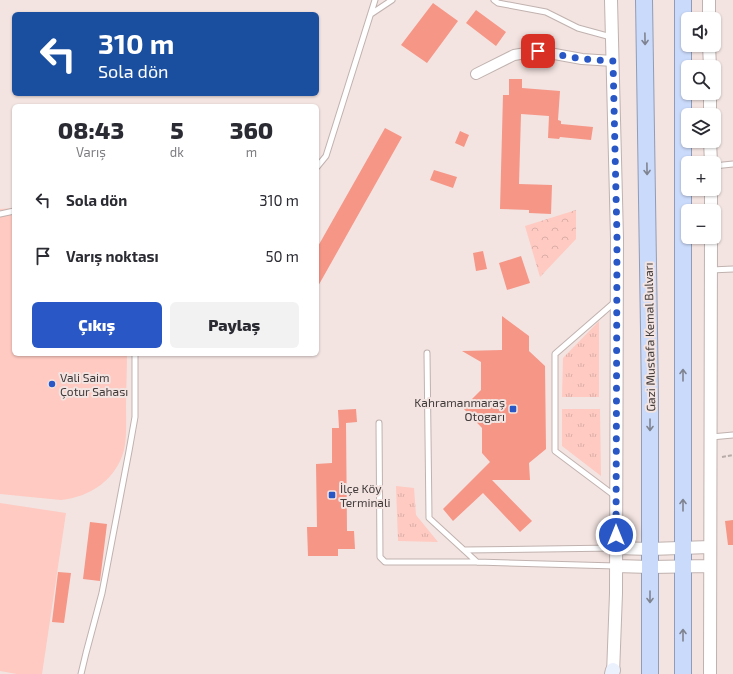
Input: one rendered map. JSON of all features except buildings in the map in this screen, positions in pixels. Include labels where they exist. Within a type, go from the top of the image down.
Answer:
[{"type":"highway","name":"Gazi Mustafa Kemal Bulvarı","points":[[644,0],[650,397],[650,674]]},
{"type":"highway","points":[[683,0],[683,674]]},
{"type":"street","points":[[611,0],[617,238],[616,593],[613,673]]},
{"type":"street","points":[[709,0],[709,12]]},
{"type":"street","points":[[476,74],[514,54],[538,51],[582,59],[613,61]]},
{"type":"street","points":[[710,674],[711,244]]},
{"type":"street","points":[[616,548],[710,548]]},
{"type":"street","points":[[616,566],[710,566]]},
{"type":"lane","points":[[319,165],[326,156],[375,0]]},
{"type":"lane","points":[[371,14],[392,0]]},
{"type":"lane","points":[[494,0],[546,12],[578,28],[612,37]]},
{"type":"lane","points":[[721,165],[733,164]]},
{"type":"lane","points":[[0,214],[12,211]]},
{"type":"lane","points":[[711,270],[733,269]]},
{"type":"lane","points":[[616,301],[555,354],[555,451],[616,497]]},
{"type":"lane","points":[[427,353],[429,518],[477,562]]},
{"type":"lane","points":[[81,674],[102,593],[129,452],[134,417],[135,356]]},
{"type":"lane","points":[[379,422],[380,557],[385,562],[477,562],[616,566]]},
{"type":"lane","points":[[711,437],[733,435]]},
{"type":"lane","points":[[464,550],[616,548]]},
{"type":"green space","points":[[12,208],[12,356],[127,356],[126,434],[124,450],[120,461],[115,470],[100,485],[92,491],[72,498],[61,500],[0,494],[0,209]]},
{"type":"green space","points":[[576,210],[576,239],[540,277],[525,226]]},
{"type":"green space","points":[[599,321],[599,397],[562,397],[563,358]]},
{"type":"green space","points":[[562,409],[600,409],[601,476],[562,446]]},
{"type":"green space","points":[[396,486],[414,488],[416,515],[438,542],[398,541]]},
{"type":"green space","points":[[0,503],[66,513],[42,674],[17,674],[0,671]]},
{"type":"place","name":"Vali Saim Çotur Sahası","points":[[52,384]]},
{"type":"place","name":"Kahramanmaraş Otogarı","points":[[513,409]]},
{"type":"place","name":"İlçe Köy Terminali","points":[[332,495]]},
{"type":"route","points":[[538,51],[582,59],[613,61],[617,238],[616,535]]}]
